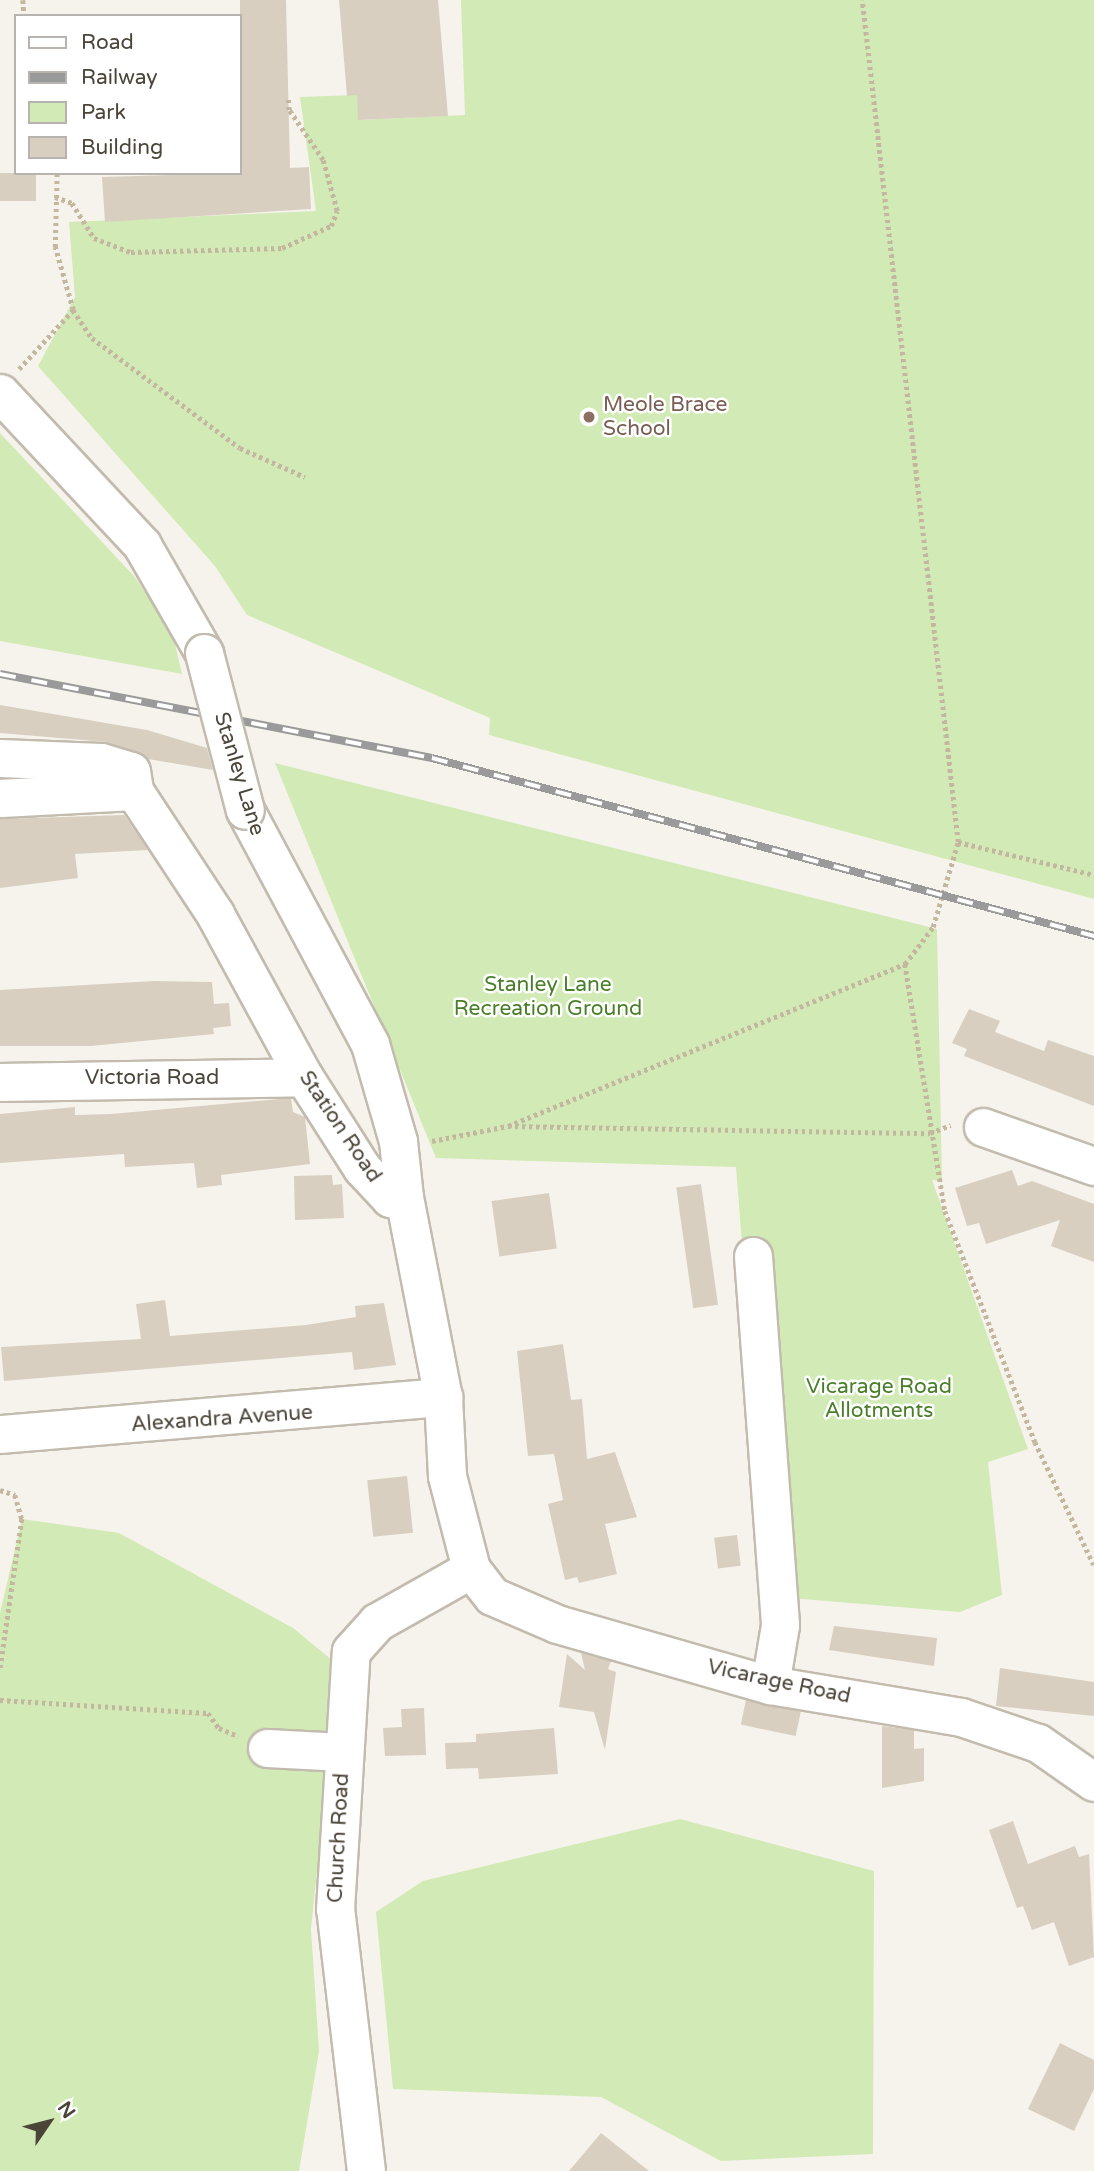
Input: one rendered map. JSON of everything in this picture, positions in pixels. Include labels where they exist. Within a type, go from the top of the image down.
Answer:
[{"type":"street","name":"Stanley Lane","points":[[7,383],[142,545],[204,653],[245,810],[370,1044],[398,1141],[404,1197]]},
{"type":"street","name":"Station Road","points":[[0,758],[101,762],[131,771],[134,791],[215,914],[304,1077],[362,1168],[390,1198],[404,1197],[443,1396],[447,1476],[471,1569]]},
{"type":"street","points":[[0,798],[134,791]]},
{"type":"street","name":"Victoria Road","points":[[0,1082],[304,1077]]},
{"type":"street","points":[[984,1127],[1094,1166]]},
{"type":"street","points":[[753,1256],[780,1625],[770,1685]]},
{"type":"street","name":"Alexandra Avenue","points":[[0,1434],[443,1396]]},
{"type":"street","name":"Vicarage Road","points":[[471,1569],[506,1605],[770,1685],[961,1717],[1038,1742],[1094,1780]]},
{"type":"street","name":"Church Road","points":[[366,2171],[335,1909],[351,1651],[377,1622],[471,1569]]},
{"type":"street","points":[[267,1748],[343,1752]]},
{"type":"path","points":[[398,1141],[428,1142],[508,1126],[905,964],[933,927],[958,842],[862,0]]},
{"type":"path","points":[[55,197],[72,203],[94,238],[131,252],[282,248],[331,226],[337,211],[323,160],[289,110],[288,98]]},
{"type":"path","points":[[57,175],[55,247],[73,310],[92,338],[240,448],[304,477]]},
{"type":"path","points":[[7,383],[73,310]]},
{"type":"path","points":[[958,842],[1094,875]]},
{"type":"path","points":[[905,964],[930,1133],[942,1160],[936,1180],[945,1211],[1035,1442],[1094,1565]]},
{"type":"path","points":[[508,1126],[930,1133]]},
{"type":"path","points":[[0,1490],[15,1495],[22,1519],[0,1669]]},
{"type":"path","points":[[0,1700],[208,1713],[219,1728],[267,1748]]},
{"type":"green space","name":"Meole Brace School","points":[[461,0],[1094,0],[1094,899],[489,735],[490,718],[247,615],[215,566],[38,366],[75,297],[69,222],[316,211],[300,97],[357,95],[359,120],[465,115]]},
{"type":"green space","points":[[0,433],[134,576],[172,632],[182,674],[0,641]]},
{"type":"green space","name":"Stanley Lane Recreation Ground","points":[[275,763],[937,929],[942,1181],[932,1180],[1028,1449],[988,1462],[1002,1595],[960,1612],[790,1598],[772,1624],[736,1167],[436,1158]]},
{"type":"green space","points":[[22,1519],[119,1533],[293,1628],[338,1665],[311,1929],[319,2051],[299,2171],[0,2171],[0,1613]]},
{"type":"green space","points":[[680,1819],[874,1871],[873,2154],[721,2161],[601,2097],[393,2089],[376,1912],[423,1881]]},
{"type":"building","points":[[240,0],[286,0],[290,168],[309,167],[311,209],[105,222],[102,177],[242,175]]},
{"type":"building","points":[[339,0],[438,0],[448,116],[358,120],[357,95],[347,96]]},
{"type":"building","points":[[0,173],[36,175],[36,201],[0,201]]},
{"type":"building","points":[[0,705],[147,730],[207,748],[213,770],[148,759],[107,742],[0,733]]},
{"type":"building","points":[[124,815],[148,850],[75,854],[78,878],[0,888],[0,819]]},
{"type":"building","points":[[154,981],[212,982],[214,1004],[229,1003],[231,1026],[213,1028],[214,1034],[91,1046],[0,1046],[0,990]]},
{"type":"building","points":[[969,1009],[1000,1021],[995,1032],[1044,1051],[1048,1040],[1094,1056],[1094,1106],[964,1056],[967,1049],[952,1043]]},
{"type":"building","points":[[291,1098],[293,1112],[305,1117],[310,1164],[221,1175],[222,1185],[197,1188],[194,1163],[125,1167],[124,1154],[0,1163],[0,1114],[75,1107],[75,1115],[111,1114]]},
{"type":"building","points":[[1012,1170],[1018,1186],[1032,1181],[1094,1204],[1094,1262],[1051,1246],[1060,1220],[986,1244],[979,1223],[967,1226],[955,1188]]},
{"type":"building","points":[[332,1175],[333,1185],[342,1184],[344,1218],[295,1220],[294,1176]]},
{"type":"building","points":[[701,1184],[718,1305],[693,1308],[676,1187]]},
{"type":"building","points":[[549,1193],[557,1248],[499,1257],[492,1201]]},
{"type":"building","points":[[165,1300],[170,1336],[306,1325],[356,1317],[355,1306],[384,1303],[396,1365],[354,1370],[352,1352],[4,1381],[1,1347],[141,1339],[136,1304]]},
{"type":"building","points":[[563,1344],[571,1400],[582,1399],[587,1459],[615,1452],[637,1517],[605,1524],[617,1574],[579,1583],[577,1577],[565,1580],[548,1504],[563,1500],[554,1454],[528,1456],[517,1351]]},
{"type":"building","points":[[407,1476],[413,1533],[373,1537],[367,1480]]},
{"type":"building","points":[[737,1535],[741,1566],[718,1569],[714,1538]]},
{"type":"building","points":[[834,1626],[937,1638],[934,1666],[829,1650]]},
{"type":"building","points":[[581,1653],[611,1661],[608,1669],[616,1672],[605,1750],[594,1712],[559,1707],[567,1654],[585,1670]]},
{"type":"building","points":[[1000,1668],[1094,1682],[1094,1716],[996,1706]]},
{"type":"building","points":[[746,1700],[801,1712],[796,1736],[741,1724]]},
{"type":"building","points":[[424,1708],[426,1755],[385,1756],[383,1728],[402,1727],[401,1709]]},
{"type":"building","points":[[882,1726],[914,1730],[914,1749],[924,1748],[924,1781],[882,1788]]},
{"type":"building","points":[[554,1728],[558,1774],[479,1779],[478,1768],[446,1769],[445,1743],[476,1742],[476,1734]]},
{"type":"building","points":[[1013,1821],[1028,1864],[1075,1846],[1079,1857],[1089,1854],[1094,1957],[1069,1966],[1054,1922],[1032,1930],[1023,1906],[1017,1908],[989,1830]]},
{"type":"building","points":[[1060,2043],[1094,2060],[1094,2089],[1074,2131],[1028,2109]]},
{"type":"building","points":[[601,2133],[649,2171],[569,2171]]},
{"type":"railway","points":[[0,674],[432,758],[1094,936]]},
{"type":"place","name":"Meole Brace School","points":[[589,417]]},
{"type":"park label","name":"Vicarage Road Allotments","points":[[879,1399]]}]
